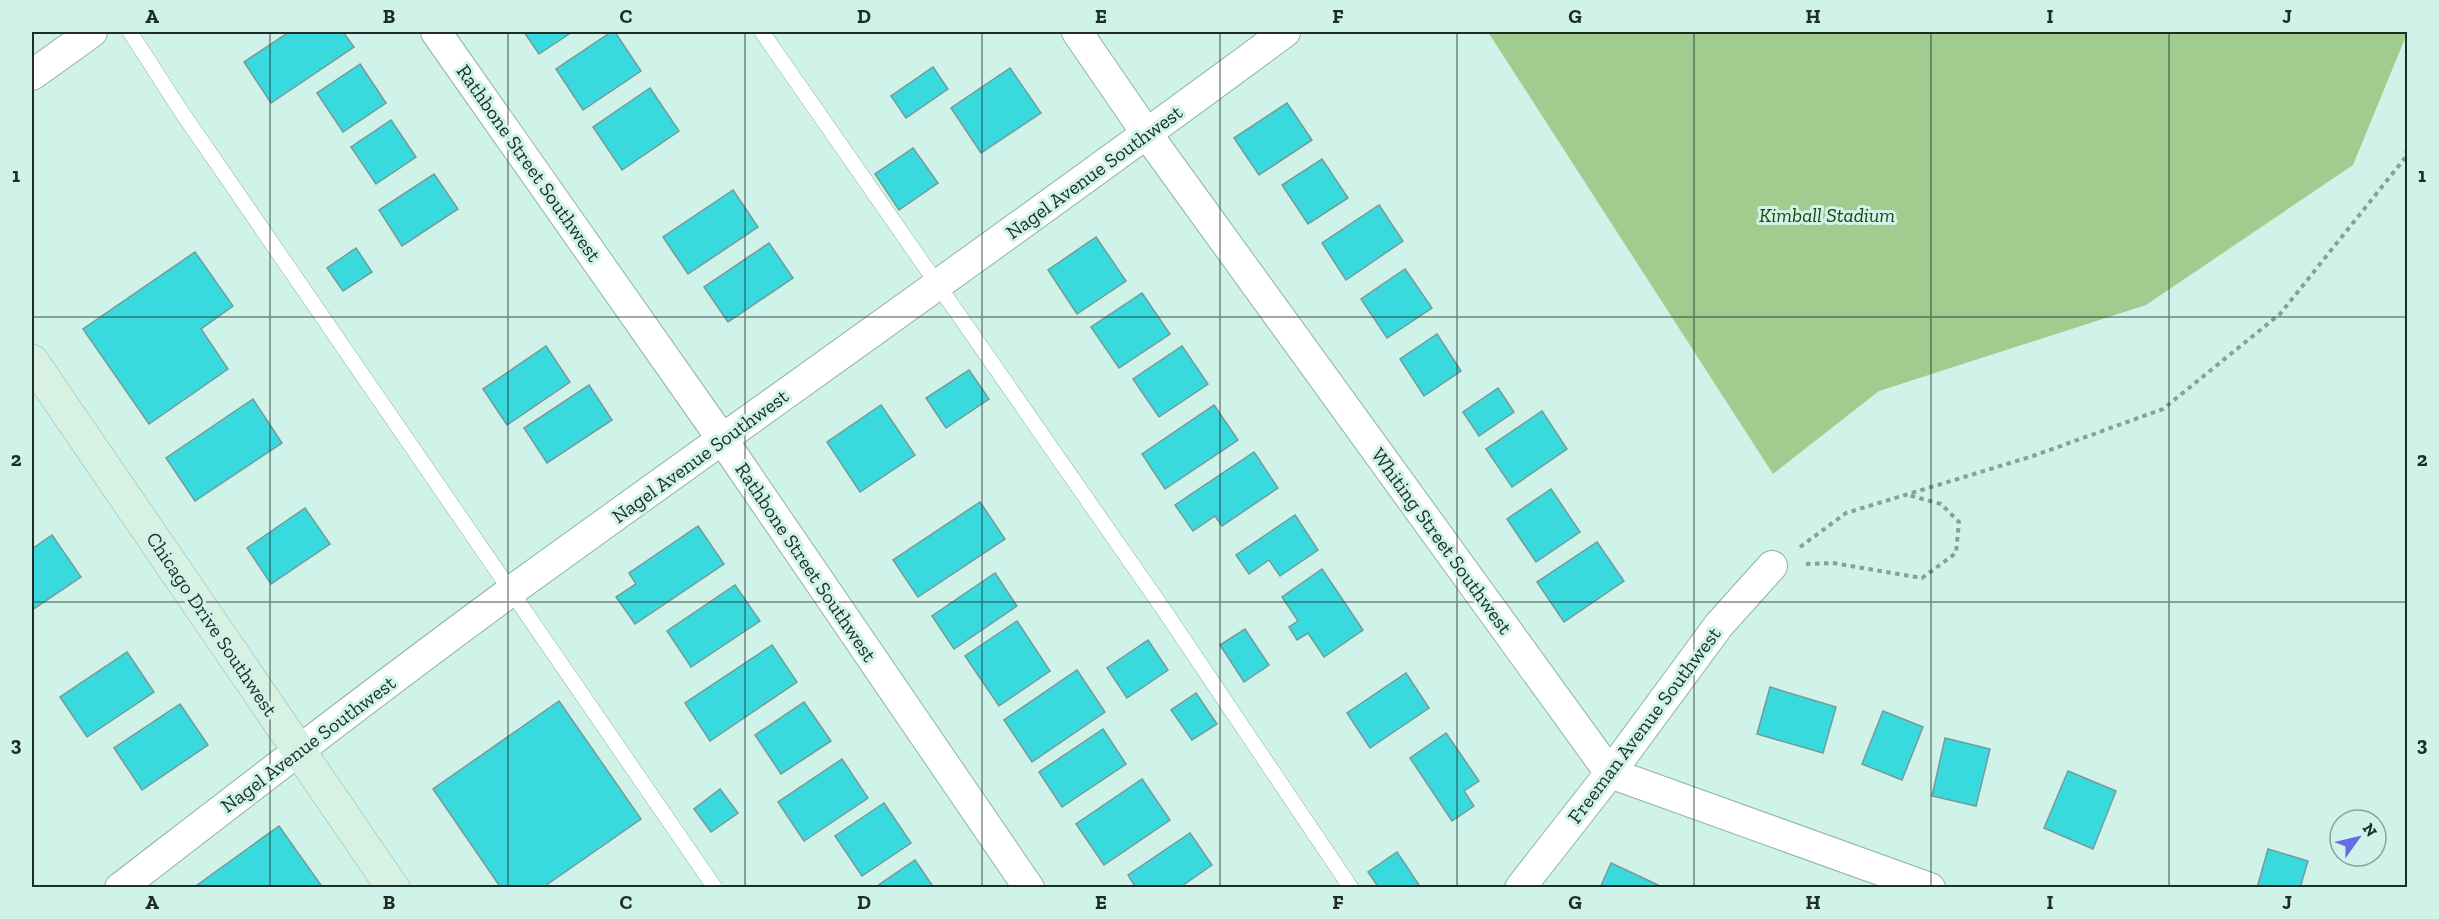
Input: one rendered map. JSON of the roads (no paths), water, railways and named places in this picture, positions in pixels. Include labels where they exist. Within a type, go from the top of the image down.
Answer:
[{"type":"main road","name":"Chicago Drive Southwest","points":[[37,380],[393,888]]},
{"type":"street","points":[[32,75],[92,32]]},
{"type":"street","name":"Rathbone Street Southwest","points":[[436,32],[722,439],[1029,888]]},
{"type":"street","name":"Whiting Street Southwest","points":[[1077,32],[1147,134],[1610,773]]},
{"type":"street","name":"Nagel Avenue Southwest","points":[[120,888],[298,750],[511,592],[1285,32]]},
{"type":"street","name":"Freeman Avenue Southwest","points":[[1520,888],[1610,773],[1719,625],[1772,566]]},
{"type":"street","points":[[1610,773],[1930,888]]},
{"type":"lane","points":[[130,32],[181,111],[716,888]]},
{"type":"lane","points":[[762,32],[1166,613],[1352,888]]},
{"type":"park label","name":"Kimball Stadium","points":[[1827,215]]}]
